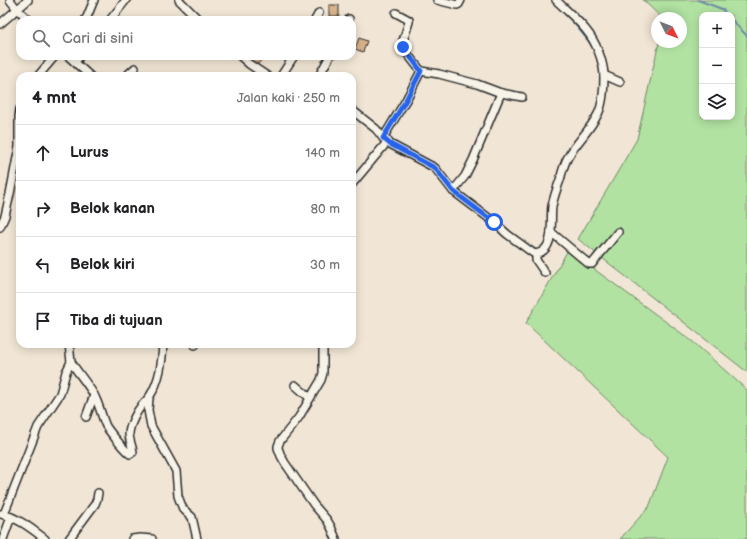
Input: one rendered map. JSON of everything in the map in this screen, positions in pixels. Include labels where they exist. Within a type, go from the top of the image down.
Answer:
[{"type":"street","points":[[10,0],[17,10],[24,16]]},
{"type":"street","points":[[0,24],[28,0]]},
{"type":"street","points":[[87,16],[94,0]]},
{"type":"street","points":[[113,16],[126,0]]},
{"type":"street","points":[[179,0],[195,16]]},
{"type":"street","points":[[437,0],[457,5],[459,4],[460,0]]},
{"type":"street","points":[[356,114],[376,130],[390,144],[435,168],[453,191],[529,251],[536,254],[541,252],[549,242],[553,203],[564,165],[569,155],[593,122],[601,106],[604,75],[598,50],[587,30],[556,0]]},
{"type":"street","points":[[396,13],[409,20],[402,45],[421,71],[439,74],[477,84],[501,93],[522,97]]},
{"type":"street","points":[[41,72],[52,60]]},
{"type":"street","points":[[73,60],[86,72]]},
{"type":"street","points":[[244,60],[261,72]]},
{"type":"street","points":[[284,72],[292,60]]},
{"type":"street","points":[[321,72],[328,60]]},
{"type":"street","points":[[130,72],[135,68]]},
{"type":"street","points":[[356,179],[386,140],[421,71]]},
{"type":"street","points":[[604,75],[620,82]]},
{"type":"street","points":[[453,191],[465,176],[473,160],[501,93]]},
{"type":"street","points":[[0,227],[5,216],[3,207],[16,158]]},
{"type":"street","points":[[551,232],[589,264],[592,264],[618,232]]},
{"type":"street","points":[[536,254],[536,260],[544,273]]},
{"type":"street","points":[[69,348],[71,362],[94,395],[105,425],[123,448],[130,454],[133,452],[129,433],[134,416],[149,398],[157,381],[161,365],[163,348]]},
{"type":"street","points":[[323,348],[323,375],[320,384],[296,422],[280,441],[278,448],[289,470],[314,505],[327,520],[336,539]]},
{"type":"street","points":[[3,539],[5,515],[38,427],[60,394],[66,372],[71,362]]},
{"type":"street","points":[[295,385],[310,398]]},
{"type":"street","points":[[86,417],[94,395]]},
{"type":"street","points":[[149,398],[148,410],[151,426],[176,471],[178,496],[184,510],[192,517],[197,539]]},
{"type":"street","points":[[68,539],[95,504],[98,493]]},
{"type":"street","points":[[5,515],[29,527],[45,539]]},
{"type":"street","points":[[132,539],[152,539]]},
{"type":"green space","points":[[643,0],[747,0],[747,372],[578,239],[637,139],[658,48],[687,48],[687,12],[656,12]]},
{"type":"green space","points":[[568,250],[692,341],[747,390],[747,539],[620,539],[649,507],[668,457],[526,323]]},
{"type":"building","points":[[329,5],[339,5],[339,16],[329,16]]},
{"type":"building","points":[[359,38],[367,41],[363,52],[356,49]]},
{"type":"building","points":[[250,60],[261,60],[256,66]]},
{"type":"waterway","points":[[698,0],[722,9],[724,12]]},
{"type":"waterway","points":[[570,18],[591,44]]},
{"type":"waterway","points":[[735,23],[747,36]]},
{"type":"waterway","points":[[458,189],[469,199]]},
{"type":"waterway","points":[[528,245],[537,250]]},
{"type":"route","points":[[403,47],[421,71],[406,100],[383,138],[390,144],[435,168],[453,191],[494,222]]}]
